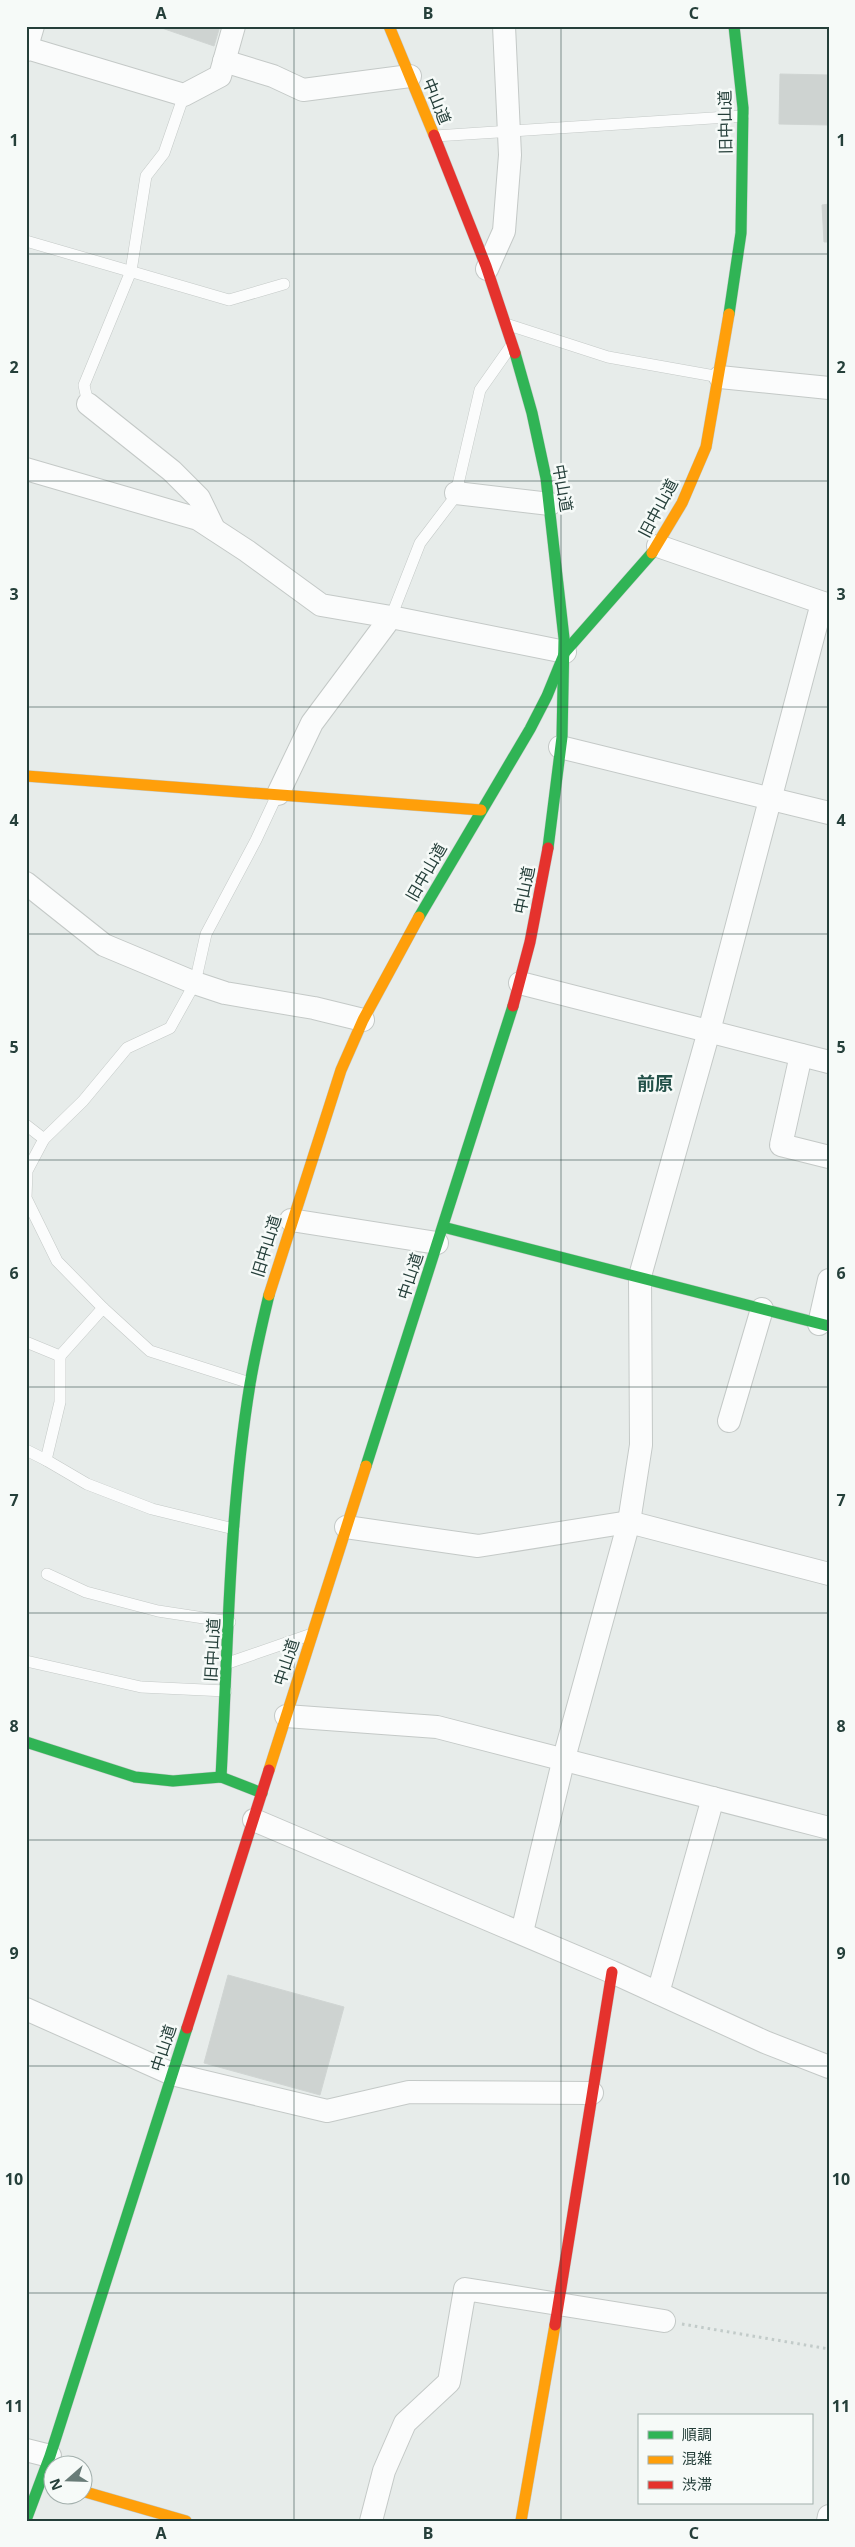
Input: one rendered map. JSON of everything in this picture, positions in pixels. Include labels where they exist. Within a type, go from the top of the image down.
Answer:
[{"type":"main road","name":"中山道","points":[[51,2454],[520,983],[536,920],[549,849],[560,747],[565,652],[550,504],[533,415],[513,344],[487,269],[390,26]]},
{"type":"main road","name":"旧中山道","points":[[221,1777],[234,1529],[250,1383],[271,1283],[341,1070],[363,1020],[423,910],[530,729],[547,696],[565,652],[658,546],[682,502],[706,447],[720,377],[741,233],[743,116],[734,26]]},
{"type":"main road","points":[[26,776],[481,810]]},
{"type":"main road","points":[[440,1235],[640,1276],[824,1325]]},
{"type":"main road","points":[[26,1742],[134,1777],[172,1781],[221,1777],[262,1793]]},
{"type":"main road","points":[[521,2521],[612,1972]]},
{"type":"main road","name":"中山道","points":[[28,2512],[42,2488]]},
{"type":"main road","points":[[92,2494],[186,2521]]},
{"type":"street","points":[[34,26],[27,49],[184,95],[220,76],[234,26]]},
{"type":"street","points":[[487,269],[504,232],[510,155],[504,26]]},
{"type":"street","points":[[224,61],[273,76],[303,90],[410,76]]},
{"type":"street","points":[[720,377],[829,388]]},
{"type":"street","points":[[88,404],[172,471],[198,498],[214,529]]},
{"type":"street","points":[[26,469],[198,518],[321,606],[391,617],[565,652]]},
{"type":"street","points":[[456,493],[550,504]]},
{"type":"street","points":[[522,1932],[564,1758],[629,1522],[641,1445],[640,1276],[709,1031],[770,798],[825,604],[658,546]]},
{"type":"street","points":[[278,794],[312,723],[391,617]]},
{"type":"street","points":[[560,747],[829,813]]},
{"type":"street","points":[[26,883],[104,945],[196,984],[225,993],[314,1008],[363,1020]]},
{"type":"street","points":[[520,983],[829,1062]]},
{"type":"street","points":[[801,1055],[781,1145],[829,1157]]},
{"type":"street","points":[[291,1220],[440,1235]]},
{"type":"street","points":[[824,1325],[829,1280]]},
{"type":"street","points":[[729,1422],[762,1309]]},
{"type":"street","points":[[346,1527],[478,1546],[629,1522],[829,1574]]},
{"type":"street","points":[[286,1716],[437,1727],[564,1758],[829,1828]]},
{"type":"street","points":[[658,1993],[713,1798]]},
{"type":"street","points":[[254,1820],[522,1932],[765,2042],[829,2067]]},
{"type":"street","points":[[26,2009],[172,2074],[327,2111],[409,2092],[592,2093]]},
{"type":"street","points":[[371,2521],[384,2471],[405,2424],[449,2382],[465,2289],[664,2321]]},
{"type":"street","points":[[26,2450],[42,2454]]},
{"type":"street","points":[[828,2521],[829,2516]]},
{"type":"lane","points":[[88,404],[84,385],[131,271],[146,176],[164,153],[184,95]]},
{"type":"lane","points":[[434,136],[743,116]]},
{"type":"lane","points":[[26,241],[229,300],[284,284]]},
{"type":"lane","points":[[506,324],[608,357],[720,377]]},
{"type":"lane","points":[[391,617],[420,543],[455,498],[480,390],[513,344]]},
{"type":"lane","points":[[250,1383],[150,1351],[104,1308],[57,1261],[26,1198],[27,1171],[44,1139],[83,1101],[127,1048],[170,1028],[196,984],[206,934],[278,794]]},
{"type":"lane","points":[[26,1125],[44,1139]]},
{"type":"lane","points":[[46,1460],[60,1402],[60,1356],[104,1308]]},
{"type":"lane","points":[[26,1342],[60,1356]]},
{"type":"lane","points":[[26,1450],[87,1484],[152,1509],[234,1529]]},
{"type":"lane","points":[[47,1574],[86,1592],[158,1611],[230,1622]]},
{"type":"lane","points":[[228,1663],[312,1634]]},
{"type":"lane","points":[[26,1661],[141,1687],[226,1691]]},
{"type":"path","points":[[664,2321],[829,2349]]},
{"type":"building","points":[[156,26],[220,26],[214,46]]},
{"type":"building","points":[[780,74],[829,75],[829,125],[779,124]]},
{"type":"building","points":[[829,204],[829,242],[824,242],[822,205]]},
{"type":"building","points":[[228,1975],[344,2007],[320,2095],[204,2063]]},
{"type":"traffic: fast","points":[[729,314],[741,233],[743,108],[734,26]]},
{"type":"traffic: fast","points":[[515,353],[532,413],[546,478],[564,638],[562,737],[548,848]]},
{"type":"traffic: fast","points":[[419,917],[530,729],[547,696],[565,652],[652,553]]},
{"type":"traffic: fast","points":[[366,1466],[513,1006]]},
{"type":"traffic: fast","points":[[443,1227],[829,1326]]},
{"type":"traffic: fast","points":[[221,1777],[233,1530],[250,1384],[269,1295]]},
{"type":"traffic: fast","points":[[26,1742],[135,1777],[173,1781],[221,1777],[262,1793]]},
{"type":"traffic: fast","points":[[26,2520],[50,2456],[187,2028]]},
{"type":"traffic: slow","points":[[389,26],[434,135]]},
{"type":"traffic: slow","points":[[652,553],[682,503],[706,447],[729,314]]},
{"type":"traffic: slow","points":[[26,776],[481,810]]},
{"type":"traffic: slow","points":[[269,1295],[341,1070],[363,1020],[419,917]]},
{"type":"traffic: slow","points":[[269,1770],[366,1466]]},
{"type":"traffic: slow","points":[[521,2521],[555,2325]]},
{"type":"traffic: slow","points":[[92,2494],[186,2521]]},
{"type":"traffic: jam","points":[[434,135],[486,266],[515,353]]},
{"type":"traffic: jam","points":[[513,1006],[530,942],[548,848]]},
{"type":"traffic: jam","points":[[187,2028],[269,1770]]},
{"type":"traffic: jam","points":[[555,2325],[612,1972]]},
{"type":"district","name":"前原","points":[[655,1083]]}]
